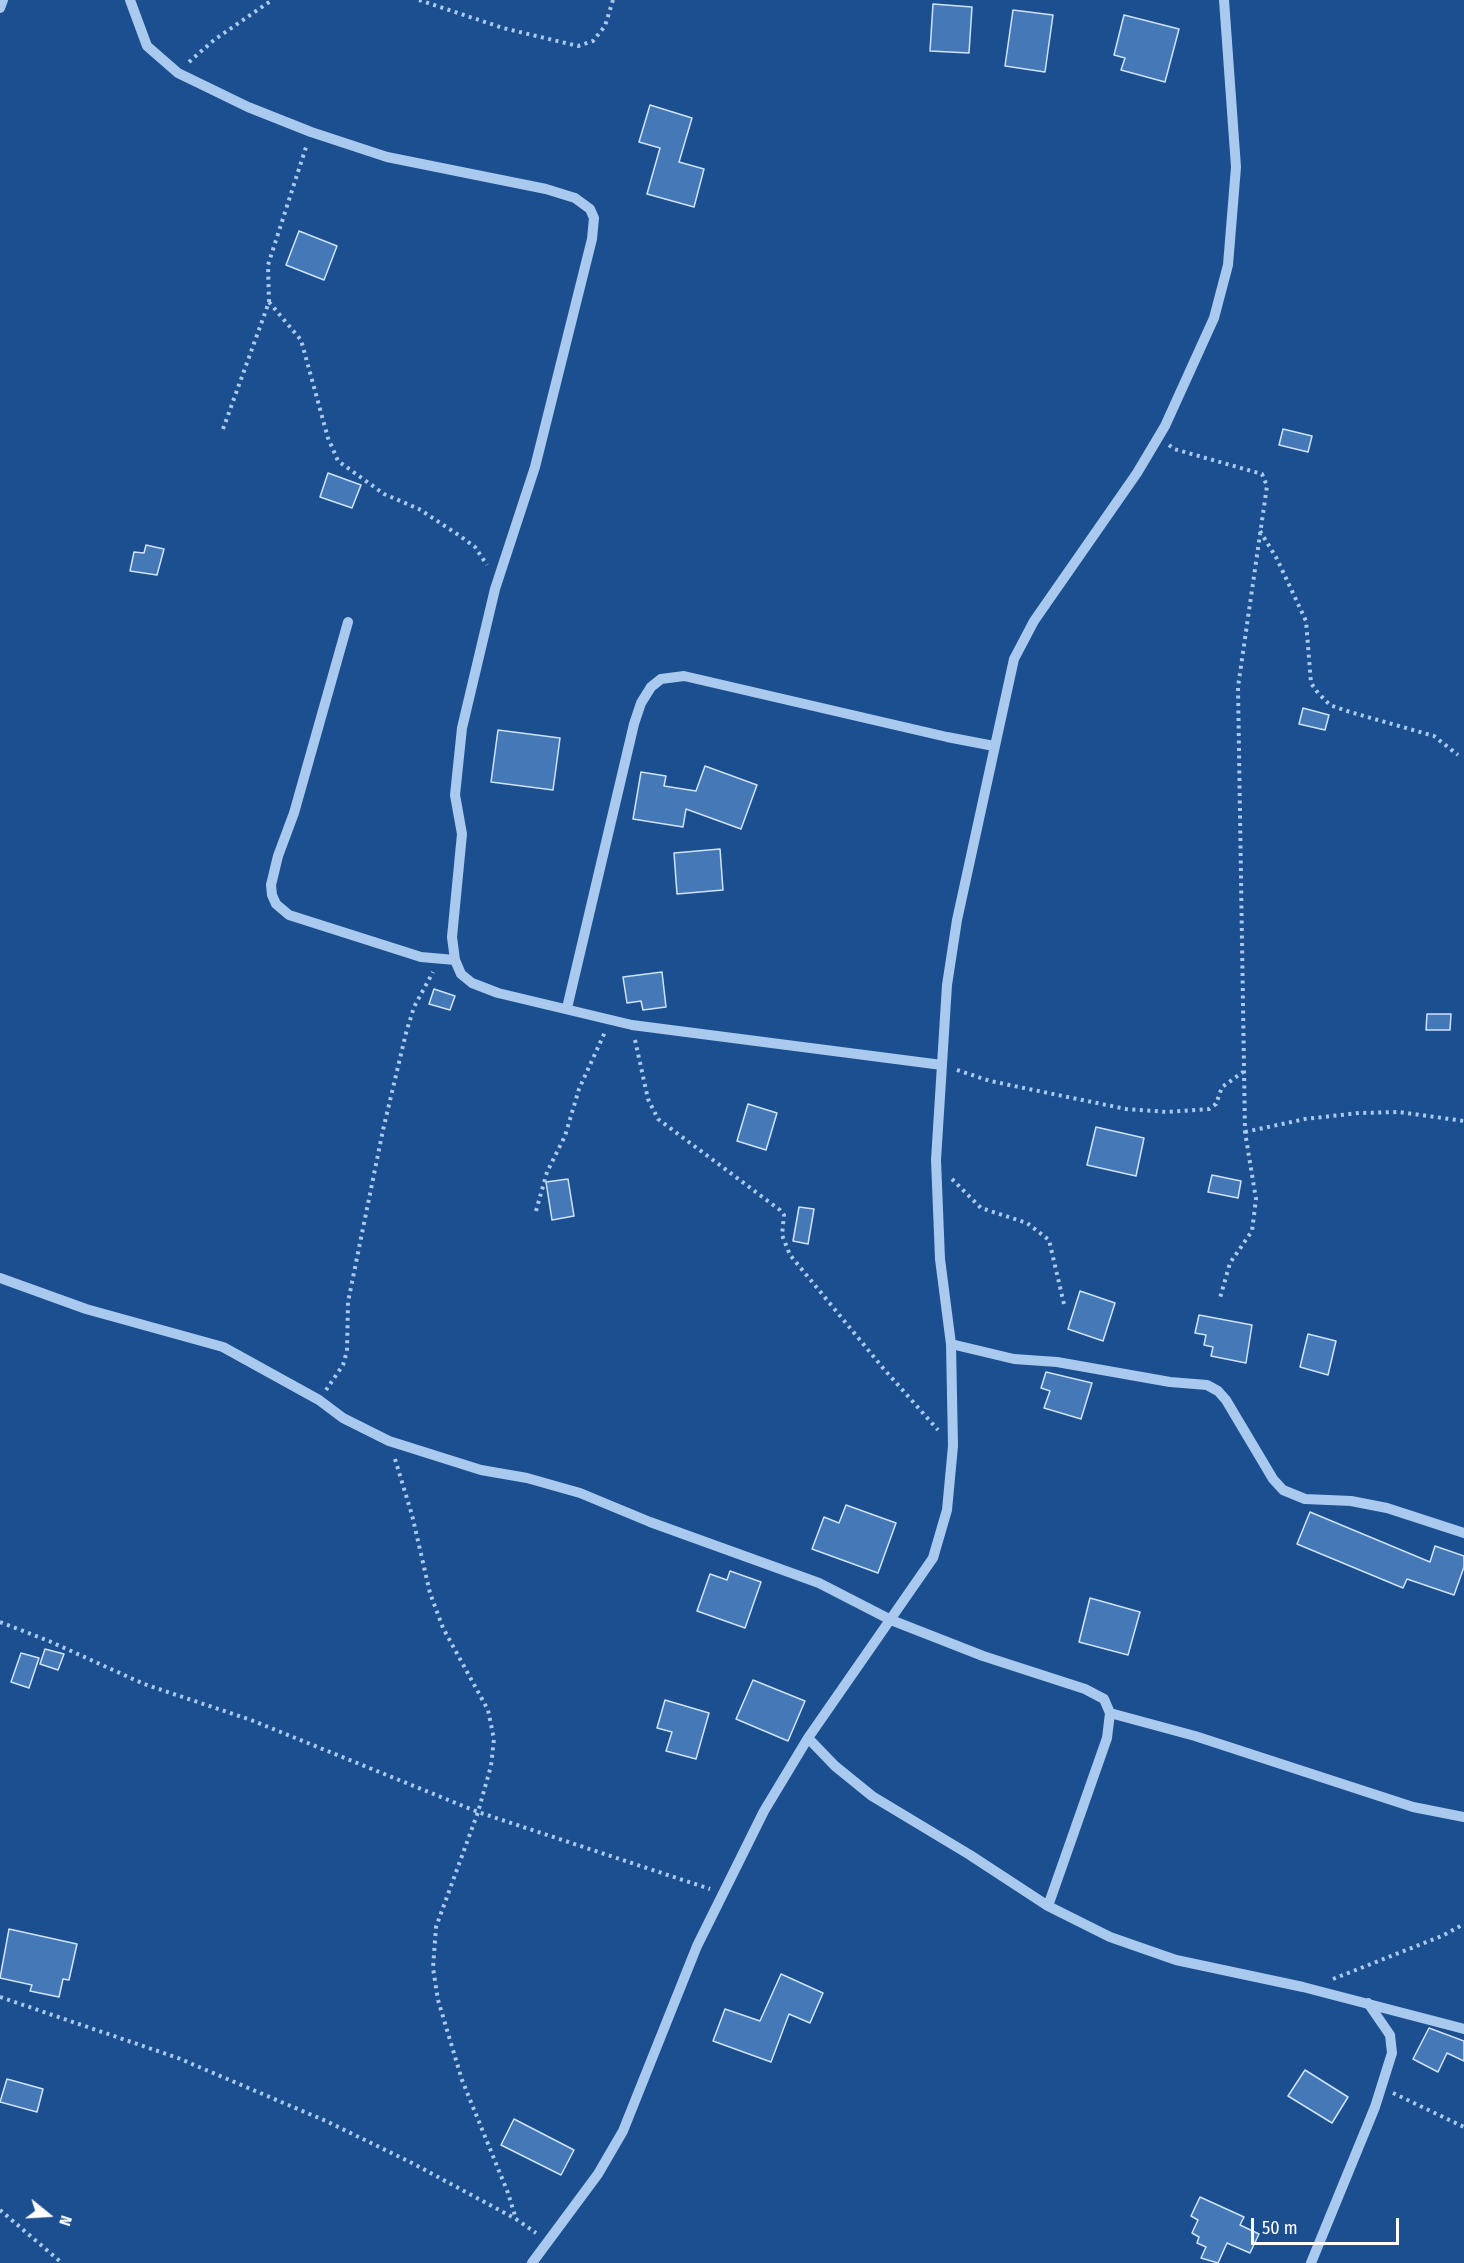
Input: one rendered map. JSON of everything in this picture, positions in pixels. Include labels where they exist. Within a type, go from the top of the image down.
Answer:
[{"type":"street","points":[[0,8],[3,0]]},
{"type":"street","points":[[130,0],[147,46],[178,73],[248,107],[311,132],[387,157],[546,189],[575,198],[590,208],[594,218],[592,239],[535,467],[495,588],[462,728],[456,766],[455,795],[462,834],[452,937],[455,960],[461,974],[472,983],[498,993],[632,1025],[942,1065]]},
{"type":"street","points":[[532,2263],[598,2174],[623,2131],[639,2096],[697,1946],[764,1811],[808,1738],[933,1558],[947,1510],[953,1446],[951,1344],[940,1259],[936,1160],[947,985],[957,920],[1008,678],[1022,642],[1137,473],[1165,426],[1214,318],[1228,265],[1236,168],[1224,0]]},
{"type":"street","points":[[348,622],[294,813],[278,856],[271,885],[272,895],[276,904],[289,915],[367,942],[439,960],[455,960]]},
{"type":"street","points":[[567,1008],[638,713],[651,687],[661,679],[684,676],[994,746]]},
{"type":"street","points":[[0,1278],[86,1310],[223,1347],[320,1400],[343,1418],[389,1441],[482,1470],[527,1478],[580,1492],[694,1539],[819,1583],[891,1620],[983,1656],[1085,1689],[1104,1699],[1110,1713],[1107,1738],[1048,1906]]},
{"type":"street","points":[[951,1344],[1014,1359],[1057,1362],[1170,1382],[1208,1385],[1226,1400],[1273,1479],[1283,1490],[1305,1499],[1343,1500],[1387,1508],[1464,1533]]},
{"type":"street","points":[[1110,1713],[1195,1736],[1413,1807],[1464,1817]]},
{"type":"street","points":[[808,1738],[835,1766],[872,1796],[934,1832],[1048,1906],[1110,1937],[1176,1960],[1303,1987],[1464,2029]]},
{"type":"street","points":[[1311,2263],[1382,2087],[1392,2054],[1390,2035],[1368,2003]]},
{"type":"path","points":[[178,73],[213,40],[272,0]]},
{"type":"path","points":[[418,0],[502,28],[578,46],[593,41],[605,26],[613,0]]},
{"type":"path","points":[[223,429],[269,302],[268,265],[311,132]]},
{"type":"path","points":[[269,302],[301,340],[328,438],[338,461],[384,494],[419,509],[475,547],[486,562],[495,588]]},
{"type":"path","points":[[1165,426],[1169,445],[1174,449],[1262,474],[1267,486],[1238,687],[1245,1132],[1256,1199],[1252,1232],[1230,1263],[1220,1298]]},
{"type":"path","points":[[1260,530],[1277,559],[1306,621],[1311,683],[1318,693],[1330,705],[1428,734],[1445,743],[1458,755]]},
{"type":"path","points":[[320,1400],[343,1365],[347,1351],[348,1302],[383,1130],[414,1007],[439,960]]},
{"type":"path","points":[[536,1211],[547,1172],[565,1136],[590,1062],[611,1020]]},
{"type":"path","points":[[632,1025],[648,1099],[658,1119],[780,1210],[784,1215],[785,1245],[790,1255],[883,1368],[953,1446]]},
{"type":"path","points":[[942,1065],[990,1081],[1147,1111],[1209,1109],[1216,1104],[1222,1087],[1243,1072]]},
{"type":"path","points":[[1245,1132],[1305,1119],[1359,1113],[1399,1112],[1464,1121]]},
{"type":"path","points":[[936,1160],[961,1191],[981,1208],[1027,1223],[1049,1240],[1064,1304]]},
{"type":"path","points":[[389,1441],[412,1515],[430,1593],[443,1628],[488,1710],[494,1739],[491,1766],[477,1812],[436,1927],[433,1968],[438,2000],[462,2080],[516,2218]]},
{"type":"path","points":[[0,1622],[49,1641],[144,1684],[262,1724],[477,1812],[722,1894]]},
{"type":"path","points":[[1303,1987],[1349,1974],[1442,1936],[1464,1924]]},
{"type":"path","points":[[0,1997],[178,2058],[326,2121],[516,2218],[548,2241]]},
{"type":"path","points":[[1382,2087],[1464,2127]]},
{"type":"path","points":[[0,2210],[62,2263]]},
{"type":"building","points":[[933,4],[972,7],[969,53],[930,51]]},
{"type":"building","points":[[1013,10],[1053,15],[1045,72],[1005,66]]},
{"type":"building","points":[[1124,15],[1179,29],[1165,82],[1121,70],[1125,58],[1114,55]]},
{"type":"building","points":[[650,105],[692,118],[679,162],[704,169],[694,207],[647,194],[660,148],[639,142]]},
{"type":"building","points":[[299,231],[337,246],[324,280],[286,265]]},
{"type":"building","points":[[1283,429],[1312,436],[1308,452],[1279,445]]},
{"type":"building","points":[[328,473],[361,485],[352,508],[320,497]]},
{"type":"building","points":[[146,545],[164,549],[157,575],[130,571],[134,552],[144,553]]},
{"type":"building","points":[[1303,708],[1329,715],[1325,730],[1299,724]]},
{"type":"building","points":[[498,730],[560,738],[553,790],[491,782]]},
{"type":"building","points":[[705,766],[757,785],[741,829],[686,809],[683,827],[633,819],[641,772],[666,776],[664,786],[696,791]]},
{"type":"building","points":[[720,849],[723,890],[677,894],[674,853]]},
{"type":"building","points":[[662,972],[666,1007],[643,1010],[641,1001],[627,1003],[623,977]]},
{"type":"building","points":[[434,989],[455,996],[450,1010],[429,1004]]},
{"type":"building","points":[[1427,1014],[1451,1014],[1450,1030],[1426,1030]]},
{"type":"building","points":[[748,1104],[777,1113],[766,1150],[737,1141]]},
{"type":"building","points":[[1096,1127],[1144,1138],[1136,1176],[1087,1165]]},
{"type":"building","points":[[1212,1175],[1241,1181],[1238,1198],[1208,1192]]},
{"type":"building","points":[[568,1179],[574,1216],[552,1220],[546,1182]]},
{"type":"building","points":[[799,1207],[814,1209],[808,1244],[793,1241]]},
{"type":"building","points":[[1080,1291],[1115,1303],[1103,1341],[1068,1329]]},
{"type":"building","points":[[1199,1315],[1252,1325],[1246,1363],[1211,1356],[1213,1347],[1204,1345],[1206,1335],[1195,1333]]},
{"type":"building","points":[[1308,1334],[1336,1341],[1328,1375],[1300,1367]]},
{"type":"building","points":[[1046,1372],[1092,1383],[1081,1419],[1044,1408],[1050,1391],[1041,1388]]},
{"type":"building","points":[[846,1505],[896,1523],[878,1573],[812,1549],[824,1517],[839,1523]]},
{"type":"building","points":[[1310,1512],[1430,1562],[1435,1546],[1464,1556],[1464,1567],[1454,1595],[1407,1579],[1403,1588],[1297,1544]]},
{"type":"building","points":[[730,1571],[761,1582],[745,1628],[697,1611],[710,1574],[727,1580]]},
{"type":"building","points":[[1090,1598],[1140,1612],[1128,1655],[1079,1642]]},
{"type":"building","points":[[45,1649],[64,1654],[58,1670],[40,1664]]},
{"type":"building","points":[[21,1653],[39,1658],[29,1688],[11,1682]]},
{"type":"building","points":[[753,1680],[805,1701],[788,1741],[736,1719]]},
{"type":"building","points":[[665,1700],[709,1713],[696,1759],[666,1751],[672,1732],[657,1728]]},
{"type":"building","points":[[9,1929],[77,1944],[69,1980],[63,1979],[59,1997],[30,1991],[32,1985],[0,1978]]},
{"type":"building","points":[[781,1974],[823,1993],[810,2023],[789,2014],[771,2062],[713,2041],[725,2009],[760,2021]]},
{"type":"building","points":[[1429,2028],[1464,2041],[1464,2061],[1447,2053],[1438,2072],[1413,2059]]},
{"type":"building","points":[[1305,2070],[1348,2097],[1332,2123],[1288,2096]]},
{"type":"building","points":[[7,2079],[43,2089],[37,2112],[0,2102]]},
{"type":"building","points":[[514,2119],[574,2150],[561,2175],[501,2145]]},
{"type":"building","points":[[1200,2197],[1244,2217],[1240,2225],[1259,2234],[1250,2253],[1227,2243],[1218,2263],[1201,2258],[1206,2247],[1197,2243],[1199,2237],[1192,2233],[1198,2220],[1191,2216]]}]
